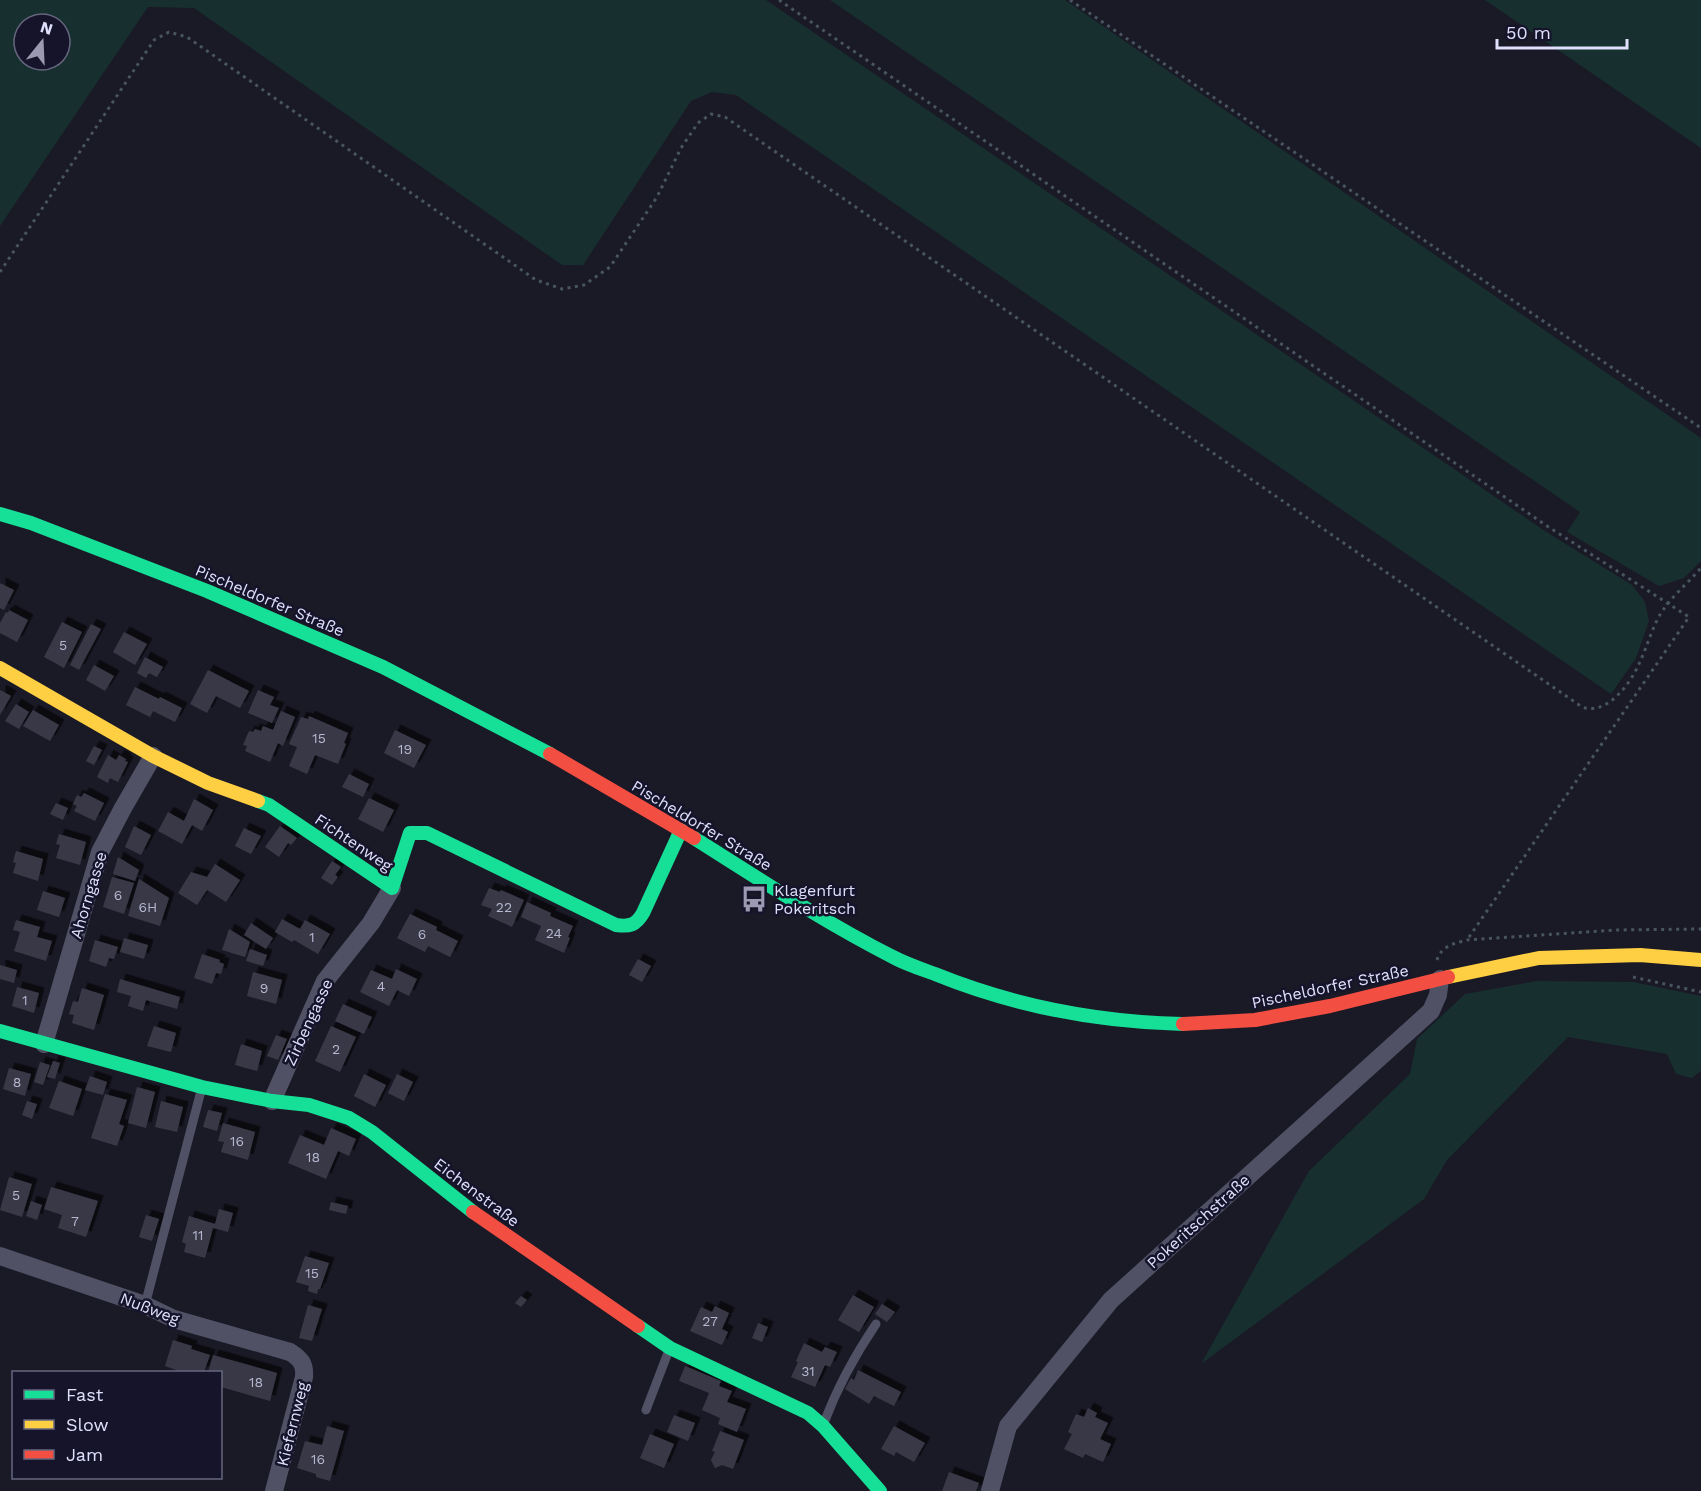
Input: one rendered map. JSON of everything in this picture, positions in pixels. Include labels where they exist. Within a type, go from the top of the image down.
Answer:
[{"type":"street","name":"Pischeldorfer Straße","points":[[0,514],[31,523],[207,591],[382,667],[537,746],[681,830],[823,918],[894,958],[972,989],[1039,1007],[1108,1019],[1182,1024],[1255,1020],[1330,1006],[1539,958],[1640,955],[1701,960]]},
{"type":"street","name":"Fichtenweg","points":[[0,668],[153,756],[208,783],[269,805],[392,888],[410,833],[427,833],[616,925],[630,927],[638,922],[643,913],[681,830]]},
{"type":"street","name":"Ahorngasse","points":[[44,1044],[100,852],[153,756]]},
{"type":"street","name":"Zirbengasse","points":[[272,1101],[325,981],[371,923],[392,888]]},
{"type":"street","name":"Pokeritschstraße","points":[[990,1491],[1008,1426],[1110,1300],[1431,1011],[1438,994],[1440,979]]},
{"type":"street","name":"Eichenstraße","points":[[0,1031],[202,1087],[272,1101],[309,1105],[349,1118],[473,1212],[670,1348],[808,1413],[823,1426],[880,1491]]},
{"type":"street","name":"Nußweg","points":[[0,1256],[145,1305],[174,1319],[290,1352],[300,1358]]},
{"type":"street","name":"Kiefernweg","points":[[274,1491],[304,1377],[305,1367],[300,1358]]},
{"type":"lane","points":[[145,1305],[202,1087]]},
{"type":"lane","points":[[823,1426],[856,1353],[876,1324]]},
{"type":"lane","points":[[646,1410],[670,1348]]},
{"type":"path","points":[[779,0],[1547,526],[1669,602],[1689,617],[1467,940]]},
{"type":"path","points":[[1070,0],[1701,428]]},
{"type":"path","points":[[0,272],[153,40],[169,32],[187,37],[536,280],[562,289],[584,285],[610,267],[657,197],[681,148],[698,123],[711,114],[725,117],[1582,706],[1590,709],[1607,704],[1619,694],[1638,666],[1660,615],[1701,568]]},
{"type":"path","points":[[1633,977],[1701,992]]},
{"type":"green space","points":[[0,0],[766,0],[1545,531],[1632,585],[1645,602],[1649,621],[1636,658],[1611,694],[736,95],[712,92],[691,101],[583,265],[562,265],[194,8],[148,7],[0,226]]},
{"type":"green space","points":[[830,0],[1065,0],[1701,438],[1701,561],[1684,578],[1659,586],[1567,532],[1580,512]]},
{"type":"green space","points":[[1485,0],[1701,0],[1701,148]]},
{"type":"green space","points":[[1537,981],[1633,982],[1701,996],[1701,1071],[1692,1078],[1676,1074],[1667,1054],[1568,1037],[1447,1160],[1424,1199],[1201,1364],[1309,1171],[1410,1074],[1417,1039],[1465,994]]},
{"type":"building","points":[[0,583],[14,590],[4,610],[0,608]]},
{"type":"building","points":[[9,610],[28,620],[17,642],[0,633],[0,623]]},
{"type":"building","points":[[62,622],[82,632],[64,668],[44,657]]},
{"type":"building","points":[[91,624],[101,629],[79,670],[70,665]]},
{"type":"building","points":[[124,632],[147,644],[135,665],[113,652]]},
{"type":"building","points":[[145,657],[163,667],[157,677],[149,673],[146,678],[137,673]]},
{"type":"building","points":[[94,665],[114,676],[105,691],[86,680]]},
{"type":"building","points":[[208,670],[249,691],[240,708],[216,696],[207,713],[190,704]]},
{"type":"building","points":[[135,687],[182,708],[175,722],[153,711],[150,717],[126,705]]},
{"type":"building","points":[[0,690],[11,696],[0,715]]},
{"type":"building","points":[[258,690],[274,697],[270,705],[279,708],[272,723],[248,713]]},
{"type":"building","points":[[16,704],[29,712],[19,729],[5,721]]},
{"type":"building","points":[[33,710],[59,725],[50,741],[23,726]]},
{"type":"building","points":[[281,711],[295,717],[283,746],[278,743],[270,762],[245,751],[247,746],[243,745],[249,731],[253,732],[255,729],[261,731],[263,726],[273,730]]},
{"type":"building","points":[[309,716],[348,733],[338,764],[315,755],[307,774],[289,766],[297,747],[289,744],[301,717],[308,719]]},
{"type":"building","points":[[395,730],[426,745],[414,768],[384,753]]},
{"type":"building","points":[[94,746],[102,750],[94,765],[86,761]]},
{"type":"building","points":[[108,755],[116,760],[119,755],[128,762],[118,782],[110,778],[108,783],[97,777]]},
{"type":"building","points":[[349,774],[369,784],[363,797],[342,787]]},
{"type":"building","points":[[84,793],[104,803],[95,821],[74,811],[77,806],[73,804],[77,795],[81,797]]},
{"type":"building","points":[[369,798],[394,810],[383,832],[358,819]]},
{"type":"building","points":[[194,799],[213,810],[202,831],[192,825],[182,844],[158,831],[168,812],[184,821]]},
{"type":"building","points":[[56,803],[68,808],[63,820],[50,814]]},
{"type":"building","points":[[134,826],[151,835],[141,855],[125,847]]},
{"type":"building","points":[[280,826],[297,838],[291,845],[288,843],[279,857],[265,847]]},
{"type":"building","points":[[244,828],[261,836],[251,854],[235,846]]},
{"type":"building","points":[[59,834],[86,842],[80,865],[56,858],[60,845],[56,844]]},
{"type":"building","points":[[16,851],[43,859],[38,881],[13,873]]},
{"type":"building","points":[[118,857],[139,870],[135,881],[113,874]]},
{"type":"building","points":[[332,861],[341,867],[332,885],[321,878]]},
{"type":"building","points":[[215,864],[240,880],[226,902],[207,890],[197,905],[178,893],[191,872],[207,877]]},
{"type":"building","points":[[112,877],[134,883],[124,914],[103,907]]},
{"type":"building","points":[[139,879],[169,898],[160,926],[128,916]]},
{"type":"building","points":[[489,888],[500,892],[501,890],[524,900],[512,927],[488,916],[492,909],[481,905]]},
{"type":"building","points":[[43,891],[65,898],[59,917],[37,910]]},
{"type":"building","points":[[527,902],[573,926],[564,953],[535,940],[541,926],[521,917]]},
{"type":"building","points":[[410,914],[437,927],[436,930],[458,941],[450,957],[428,946],[425,952],[397,938]]},
{"type":"building","points":[[282,919],[300,929],[305,920],[330,934],[318,954],[275,932]]},
{"type":"building","points":[[16,920],[40,927],[37,937],[52,941],[46,961],[14,951],[20,932],[13,930]]},
{"type":"building","points":[[251,923],[273,938],[266,949],[244,935]]},
{"type":"building","points":[[229,929],[250,942],[245,957],[222,950]]},
{"type":"building","points":[[124,938],[148,945],[144,959],[120,952]]},
{"type":"building","points":[[95,940],[118,947],[114,959],[109,958],[106,967],[89,961]]},
{"type":"building","points":[[250,949],[267,955],[263,966],[246,961]]},
{"type":"building","points":[[202,954],[220,960],[219,962],[224,964],[221,974],[216,973],[212,984],[194,978]]},
{"type":"building","points":[[638,959],[651,966],[642,982],[629,975]]},
{"type":"building","points":[[0,965],[17,970],[14,983],[0,979]]},
{"type":"building","points":[[396,969],[417,979],[409,996],[397,990],[389,1006],[360,992],[371,970],[392,979]]},
{"type":"building","points":[[253,972],[282,980],[276,1004],[247,996]]},
{"type":"building","points":[[120,979],[180,997],[177,1009],[146,1000],[143,1011],[128,1006],[131,996],[117,992]]},
{"type":"building","points":[[17,987],[39,993],[34,1013],[12,1006]]},
{"type":"building","points":[[82,988],[104,995],[94,1030],[72,1023],[74,1015],[69,1014],[73,1001],[78,1002]]},
{"type":"building","points":[[343,1004],[372,1017],[364,1034],[335,1021]]},
{"type":"building","points":[[154,1026],[176,1033],[171,1052],[147,1046]]},
{"type":"building","points":[[331,1026],[356,1037],[340,1072],[315,1061]]},
{"type":"building","points":[[276,1035],[287,1039],[278,1060],[267,1056]]},
{"type":"building","points":[[241,1044],[262,1051],[257,1071],[235,1065]]},
{"type":"building","points":[[53,1061],[60,1063],[55,1079],[47,1077]]},
{"type":"building","points":[[40,1062],[50,1065],[43,1085],[34,1082]]},
{"type":"building","points":[[9,1068],[31,1074],[25,1096],[3,1089]]},
{"type":"building","points":[[364,1074],[386,1085],[375,1107],[354,1096]]},
{"type":"building","points":[[397,1074],[413,1082],[404,1101],[388,1093]]},
{"type":"building","points":[[90,1076],[107,1082],[103,1095],[85,1090]]},
{"type":"building","points":[[59,1081],[82,1089],[73,1116],[49,1108]]},
{"type":"building","points":[[137,1087],[155,1092],[146,1128],[128,1123]]},
{"type":"building","points":[[105,1094],[127,1100],[119,1124],[124,1126],[117,1146],[91,1138]]},
{"type":"building","points":[[27,1101],[37,1104],[32,1119],[22,1115]]},
{"type":"building","points":[[161,1101],[183,1107],[177,1132],[155,1127]]},
{"type":"building","points":[[208,1110],[222,1113],[217,1131],[203,1127]]},
{"type":"building","points":[[223,1123],[255,1132],[248,1160],[221,1152],[224,1142],[218,1141]]},
{"type":"building","points":[[331,1128],[356,1139],[349,1156],[338,1151],[326,1179],[288,1163],[300,1135],[324,1145]]},
{"type":"building","points":[[9,1177],[32,1184],[22,1217],[0,1210]]},
{"type":"building","points":[[51,1187],[98,1201],[86,1237],[58,1228],[62,1215],[44,1209]]},
{"type":"building","points":[[31,1201],[42,1205],[37,1220],[26,1216]]},
{"type":"building","points":[[331,1202],[348,1206],[346,1214],[329,1210]]},
{"type":"building","points":[[219,1209],[233,1213],[228,1232],[213,1228],[205,1258],[184,1252],[186,1244],[182,1242],[189,1216],[215,1224]]},
{"type":"building","points":[[146,1215],[159,1219],[152,1241],[139,1237]]},
{"type":"building","points":[[305,1256],[329,1263],[317,1294],[308,1291],[309,1286],[296,1282]]},
{"type":"building","points":[[853,1295],[874,1307],[859,1332],[838,1320]]},
{"type":"building","points":[[521,1296],[527,1300],[521,1307],[515,1303]]},
{"type":"building","points":[[882,1304],[895,1312],[887,1322],[875,1314]]},
{"type":"building","points":[[308,1305],[322,1309],[312,1341],[299,1338]]},
{"type":"building","points":[[715,1306],[729,1313],[722,1329],[728,1332],[722,1345],[690,1331],[701,1307],[712,1312]]},
{"type":"building","points":[[758,1323],[768,1327],[762,1342],[752,1338]]},
{"type":"building","points":[[173,1340],[210,1355],[204,1371],[176,1371],[165,1366]]},
{"type":"building","points":[[804,1343],[822,1352],[825,1347],[837,1352],[830,1367],[825,1365],[815,1387],[791,1377]]},
{"type":"building","points":[[213,1355],[277,1373],[270,1401],[222,1387],[222,1371],[208,1371]]},
{"type":"building","points":[[685,1366],[721,1381],[719,1386],[732,1391],[727,1402],[746,1409],[737,1432],[718,1424],[720,1418],[702,1410],[709,1393],[679,1381]]},
{"type":"building","points":[[858,1370],[901,1392],[894,1406],[874,1396],[869,1404],[845,1389],[851,1378],[854,1380]]},
{"type":"building","points":[[1088,1408],[1097,1413],[1095,1417],[1108,1423],[1100,1439],[1111,1444],[1103,1462],[1085,1454],[1083,1458],[1064,1449],[1072,1434],[1068,1432],[1076,1414],[1084,1417]]},
{"type":"building","points":[[674,1415],[695,1423],[688,1441],[667,1432]]},
{"type":"building","points":[[327,1426],[344,1431],[330,1481],[297,1468],[305,1441],[322,1445]]},
{"type":"building","points":[[894,1426],[925,1443],[914,1462],[896,1452],[894,1456],[881,1449]]},
{"type":"building","points":[[720,1431],[744,1440],[733,1469],[722,1465],[715,1468],[711,1460]]},
{"type":"building","points":[[650,1434],[674,1444],[664,1468],[640,1458]]},
{"type":"building","points":[[949,1472],[979,1483],[976,1491],[942,1491]]},
{"type":"traffic: fast","points":[[0,514],[31,523],[207,591],[383,667],[550,754]]},
{"type":"traffic: fast","points":[[258,801],[269,805],[392,888],[410,833],[427,833],[621,926],[635,923],[643,913],[681,830]]},
{"type":"traffic: fast","points":[[694,838],[817,915],[898,960],[995,995],[1057,1010],[1120,1020],[1183,1024]]},
{"type":"traffic: fast","points":[[0,1031],[202,1087],[272,1101],[309,1105],[349,1118],[372,1132],[473,1212]]},
{"type":"traffic: fast","points":[[638,1326],[670,1348],[808,1413],[823,1426],[880,1491]]},
{"type":"traffic: slow","points":[[0,668],[153,756],[208,783],[258,801]]},
{"type":"traffic: slow","points":[[1448,977],[1539,958],[1640,955],[1701,960]]},
{"type":"traffic: jam","points":[[550,754],[694,838]]},
{"type":"traffic: jam","points":[[1183,1024],[1255,1020],[1330,1006],[1448,977]]},
{"type":"traffic: jam","points":[[473,1212],[638,1326]]},
{"type":"place","name":"Klagenfurt Pokeritsch","points":[[754,899]]}]
